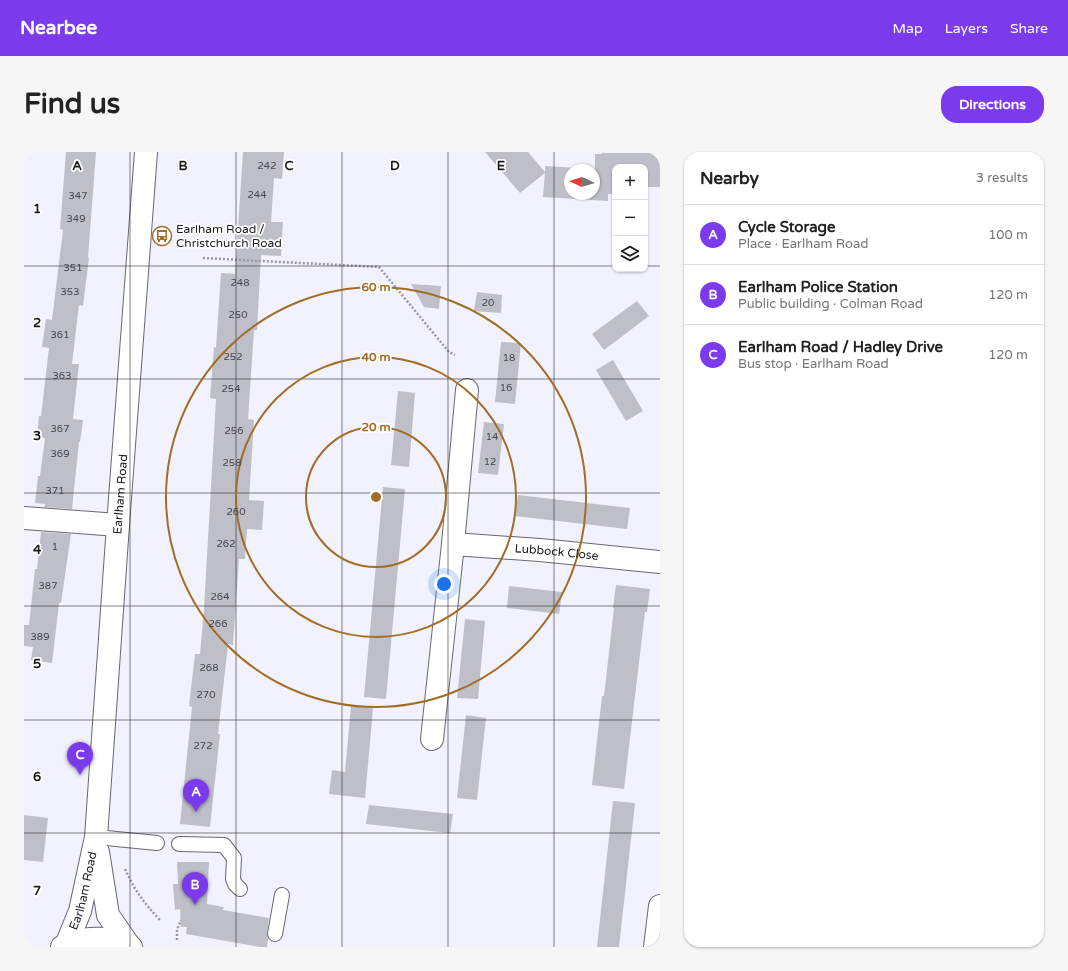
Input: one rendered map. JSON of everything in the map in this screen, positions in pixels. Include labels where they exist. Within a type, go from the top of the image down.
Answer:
[{"type":"main road","name":"Earlham Road","points":[[130,946],[108,915],[106,838],[118,525],[146,152]]},
{"type":"main road","points":[[432,739],[453,544],[467,390]]},
{"type":"main road","points":[[24,518],[118,525]]},
{"type":"main road","name":"Lubbock Close","points":[[453,544],[540,550],[660,562]]},
{"type":"main road","name":"Earlham Road","points":[[64,945],[80,911],[106,838]]},
{"type":"main road","points":[[655,947],[660,906]]},
{"type":"main road","points":[[64,945],[85,939],[105,939],[130,946]]},
{"type":"lane","points":[[106,838],[157,843]]},
{"type":"lane","points":[[178,844],[224,845],[234,858],[233,879],[235,884],[240,889]]},
{"type":"lane","points":[[275,934],[282,895]]},
{"type":"path","points":[[203,258],[379,267],[448,352],[455,355]]},
{"type":"path","points":[[106,838],[123,865],[133,887],[145,904],[160,920]]},
{"type":"path","points":[[177,940],[177,930],[181,920]]},
{"type":"building","points":[[66,152],[96,152],[89,258],[83,306],[79,305],[72,364],[79,364],[73,419],[83,420],[79,442],[72,509],[44,507],[45,504],[35,503],[45,438],[37,437],[49,348],[42,347],[46,319],[52,320],[63,230],[60,229]]},
{"type":"building","points":[[243,152],[284,152],[282,179],[274,178],[271,222],[283,222],[281,256],[261,255],[257,330],[254,330],[248,419],[254,420],[249,500],[264,501],[262,530],[247,529],[245,559],[239,559],[233,645],[228,644],[210,827],[180,824],[192,707],[189,706],[195,654],[200,654],[204,609],[216,399],[210,398],[214,347],[216,348],[221,273],[235,274]]},
{"type":"building","points":[[485,152],[528,152],[545,172],[545,166],[564,167],[564,198],[543,197],[545,173],[520,193]]},
{"type":"building","points":[[660,153],[660,187],[648,187],[648,164],[612,164],[612,194],[608,194],[608,201],[592,200],[600,200],[600,164],[595,164],[595,154]]},
{"type":"building","points":[[411,284],[441,286],[439,309],[424,307]]},
{"type":"building","points":[[477,292],[502,295],[501,313],[474,311]]},
{"type":"building","points":[[637,301],[649,316],[604,350],[592,334]]},
{"type":"building","points":[[501,342],[521,343],[515,404],[495,402]]},
{"type":"building","points":[[613,360],[643,411],[626,421],[596,370]]},
{"type":"building","points":[[398,391],[415,393],[409,467],[391,465]]},
{"type":"building","points":[[484,422],[504,424],[498,475],[478,473]]},
{"type":"building","points":[[383,487],[405,489],[386,699],[364,697]]},
{"type":"building","points":[[518,495],[630,508],[627,529],[515,516]]},
{"type":"building","points":[[41,532],[71,534],[61,603],[59,603],[52,663],[31,660],[33,647],[24,646],[24,625],[29,625],[35,569],[37,569]]},
{"type":"building","points":[[616,585],[650,589],[647,612],[645,612],[624,789],[592,785],[602,696],[604,696]]},
{"type":"building","points":[[509,586],[562,592],[559,614],[507,608]]},
{"type":"building","points":[[465,619],[485,621],[478,699],[457,698]]},
{"type":"building","points":[[351,706],[373,708],[365,798],[329,794],[332,770],[345,772]]},
{"type":"building","points":[[466,715],[486,718],[477,800],[457,798]]},
{"type":"building","points":[[613,801],[635,803],[619,947],[597,947]]},
{"type":"building","points":[[369,805],[453,814],[450,833],[366,824]]},
{"type":"building","points":[[24,815],[48,818],[43,862],[24,860]]},
{"type":"building","points":[[177,862],[209,862],[207,904],[224,907],[223,910],[269,918],[267,947],[186,934],[187,927],[181,927],[180,909],[175,910],[173,884],[178,884]]},
{"type":"place","name":"Earlham Road / Christchurch Road","points":[[162,236]]},
{"type":"place","name":"Earlham Road / Hadley Drive","points":[[80,775]]},
{"type":"place","name":"Cycle Storage","points":[[196,812]]},
{"type":"place","name":"Earlham Police Station","points":[[195,905]]}]
